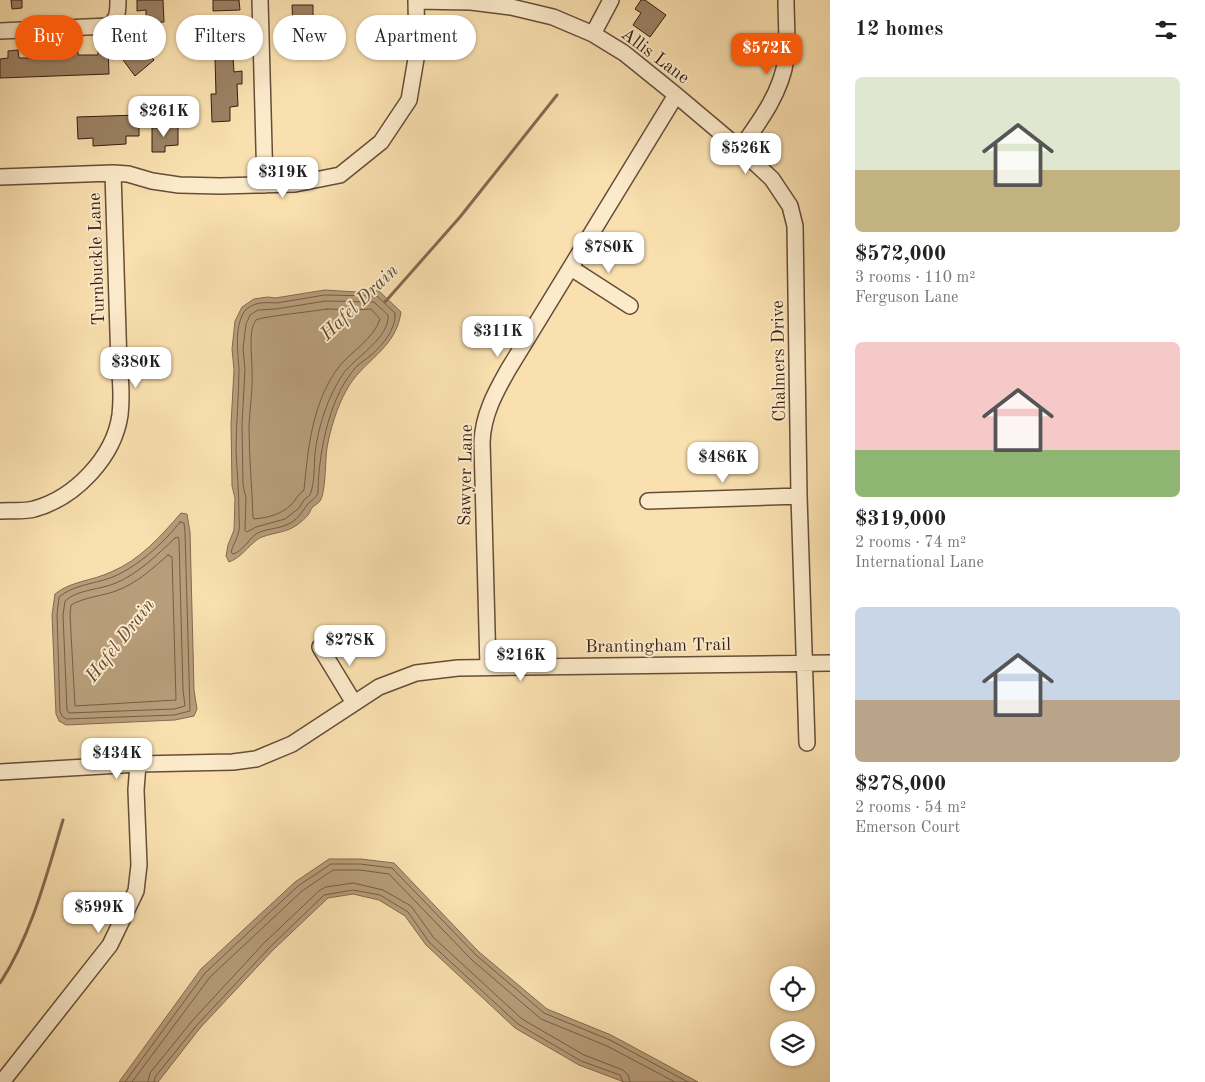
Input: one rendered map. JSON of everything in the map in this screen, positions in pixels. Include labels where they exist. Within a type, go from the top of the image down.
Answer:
[{"type":"street","points":[[0,31],[108,26],[118,14],[118,0]]},
{"type":"street","points":[[260,0],[265,185]]},
{"type":"street","points":[[593,34],[610,0]]},
{"type":"street","points":[[740,149],[761,119],[781,80],[786,51],[786,0]]},
{"type":"street","points":[[0,177],[113,173],[128,174],[152,181],[220,186],[295,184],[340,175],[381,142],[409,100],[417,53],[416,1]]},
{"type":"street","name":"Allis Lane","points":[[416,1],[471,2],[511,7],[553,17],[593,34],[624,53],[740,149]]},
{"type":"street","name":"Sawyer Lane","points":[[488,668],[483,427],[487,411],[499,385],[676,95]]},
{"type":"street","name":"Chalmers Drive","points":[[740,149],[772,179],[790,206],[796,226],[799,496],[807,743]]},
{"type":"street","name":"Turnbuckle Lane","points":[[0,511],[33,509],[56,502],[70,493],[87,478],[100,461],[114,437],[120,417],[122,396],[113,173]]},
{"type":"street","points":[[571,268],[630,306]]},
{"type":"street","points":[[648,501],[799,496]]},
{"type":"street","points":[[320,647],[354,703]]},
{"type":"street","name":"Brantingham Trail","points":[[0,772],[138,764],[233,762],[256,759],[287,746],[379,687],[416,674],[442,669],[830,663]]},
{"type":"street","points":[[2,1082],[110,945],[136,891],[139,865],[136,790],[138,764]]},
{"type":"water","points":[[325,290],[379,291],[401,312],[398,325],[386,346],[353,380],[340,404],[328,441],[324,484],[320,501],[301,522],[287,530],[258,539],[241,555],[229,562],[226,556],[234,530],[235,498],[232,486],[231,424],[234,370],[232,349],[235,321],[242,307],[254,299],[275,298]]},
{"type":"water","points":[[181,513],[187,514],[190,532],[194,690],[197,709],[194,716],[175,720],[66,725],[59,721],[56,714],[52,615],[55,594],[68,586],[104,575],[122,567],[158,539]]},
{"type":"water","points":[[329,859],[361,859],[394,863],[479,952],[547,1009],[611,1035],[698,1082],[624,1082],[579,1065],[515,1028],[426,945],[405,916],[379,900],[353,894],[328,898],[273,950],[200,1028],[158,1082],[119,1082],[201,969],[295,882]]},
{"type":"building","points":[[11,0],[22,0],[22,8],[12,9]]},
{"type":"building","points":[[137,0],[163,0],[164,15],[146,15],[146,10],[137,11]]},
{"type":"building","points":[[213,0],[239,0],[240,10],[213,11]]},
{"type":"building","points":[[641,0],[645,0],[666,15],[650,37],[633,25],[641,13],[635,9]]},
{"type":"building","points":[[292,5],[313,5],[313,15],[292,15]]},
{"type":"building","points":[[15,50],[15,60],[83,60],[83,55],[93,55],[93,60],[108,60],[109,74],[0,78],[0,59],[8,58],[8,51]]},
{"type":"building","points":[[123,60],[154,60],[135,76]]},
{"type":"building","points":[[215,60],[233,60],[234,72],[242,71],[242,84],[237,84],[238,106],[230,107],[230,121],[212,122],[211,94],[216,94]]},
{"type":"building","points":[[139,115],[139,136],[126,136],[126,144],[93,146],[93,138],[78,139],[77,117]]},
{"type":"building","points":[[178,127],[178,145],[165,146],[165,152],[152,152],[152,128]]},
{"type":"waterway","name":"Hafel Drain","points":[[385,302],[460,217],[557,95]]},
{"type":"waterway","name":"Hafel Drain","points":[[0,983],[11,965],[29,925],[63,820]]}]
